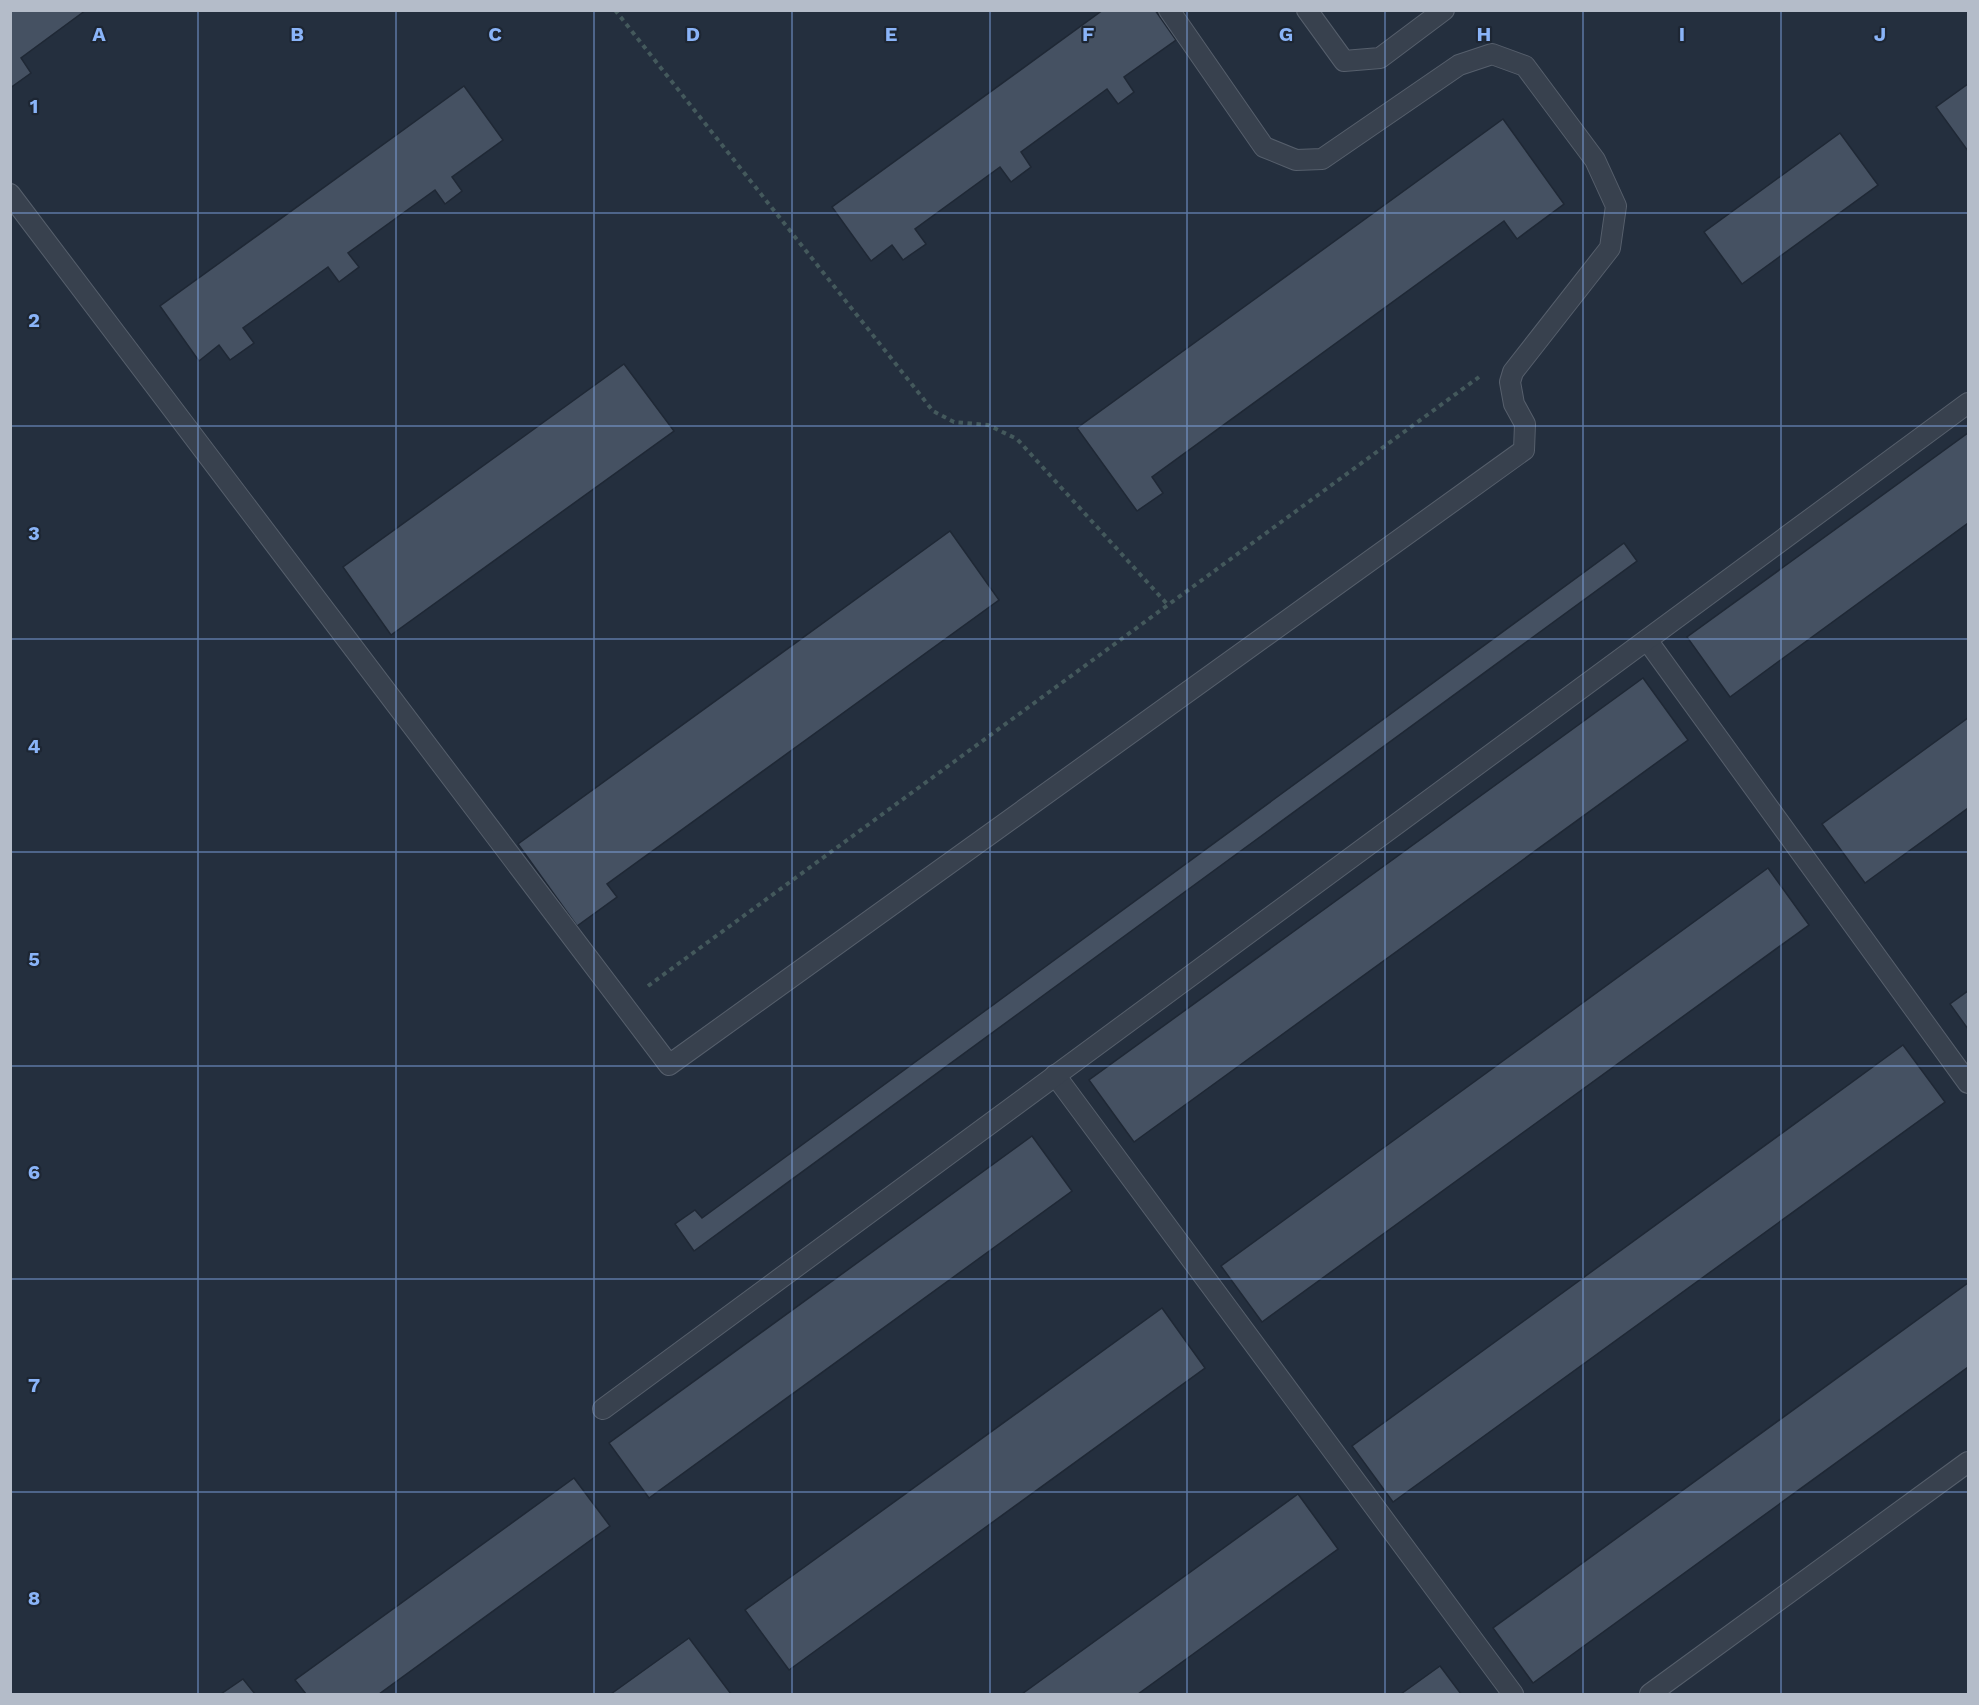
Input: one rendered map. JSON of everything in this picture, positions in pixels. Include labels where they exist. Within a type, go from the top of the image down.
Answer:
[{"type":"lane","points":[[10,194],[669,1065],[1524,450],[1525,424],[1514,404],[1510,382],[1514,372],[1610,248],[1616,207],[1595,160],[1526,66],[1492,54],[1459,65],[1322,159],[1296,160],[1264,147],[1169,10]]},
{"type":"lane","points":[[1307,10],[1344,62],[1380,58],[1444,10]]},
{"type":"lane","points":[[603,1409],[1968,403]]},
{"type":"lane","points":[[1647,640],[1968,1083]]},
{"type":"lane","points":[[1055,1075],[1513,1695]]},
{"type":"lane","points":[[1650,1695],[1968,1462]]},
{"type":"path","points":[[615,10],[933,411],[954,422],[988,425],[1017,439],[1168,605]]},
{"type":"path","points":[[623,1004],[1488,370],[1514,372]]},
{"type":"building","points":[[10,10],[86,10],[21,58],[31,73],[10,88]]},
{"type":"building","points":[[1103,10],[1155,10],[1176,40],[1124,77],[1134,92],[1118,104],[1107,89],[1021,152],[1031,167],[1011,182],[1000,167],[915,229],[926,244],[903,260],[892,245],[871,261],[832,207]]},
{"type":"building","points":[[1968,84],[1968,151],[1936,107]]},
{"type":"building","points":[[464,86],[503,140],[452,177],[462,191],[445,204],[435,190],[348,253],[359,267],[339,282],[328,267],[243,328],[254,343],[230,360],[219,345],[199,361],[160,306]]},
{"type":"building","points":[[1503,119],[1564,204],[1517,239],[1504,221],[1152,477],[1163,493],[1137,511],[1077,428]]},
{"type":"building","points":[[1840,133],[1878,185],[1742,284],[1704,232]]},
{"type":"building","points":[[624,364],[674,431],[391,635],[343,567]]},
{"type":"building","points":[[1968,433],[1968,523],[1730,697],[1687,637]]},
{"type":"building","points":[[950,531],[999,600],[607,884],[617,897],[577,926],[518,844]]},
{"type":"building","points":[[1624,543],[1637,561],[694,1251],[675,1224],[695,1210],[702,1218]]},
{"type":"building","points":[[1643,678],[1688,740],[1134,1142],[1089,1080]]},
{"type":"building","points":[[1968,718],[1968,808],[1865,883],[1822,824]]},
{"type":"building","points":[[1768,868],[1809,925],[1262,1322],[1221,1266]]},
{"type":"building","points":[[1968,991],[1968,1029],[1950,1004]]},
{"type":"building","points":[[1903,1045],[1945,1102],[1393,1502],[1352,1446]]},
{"type":"building","points":[[1032,1136],[1072,1191],[649,1498],[609,1443]]},
{"type":"building","points":[[1968,1283],[1968,1367],[1533,1683],[1493,1628]]},
{"type":"building","points":[[1162,1308],[1205,1368],[789,1670],[745,1610]]},
{"type":"building","points":[[574,1478],[610,1526],[379,1694],[306,1694],[295,1680]]},
{"type":"building","points":[[1298,1494],[1338,1549],[1138,1694],[1022,1694]]},
{"type":"building","points":[[689,1638],[731,1694],[611,1694]]},
{"type":"building","points":[[1440,1666],[1461,1694],[1401,1694]]},
{"type":"building","points":[[243,1679],[255,1694],[221,1694]]}]
